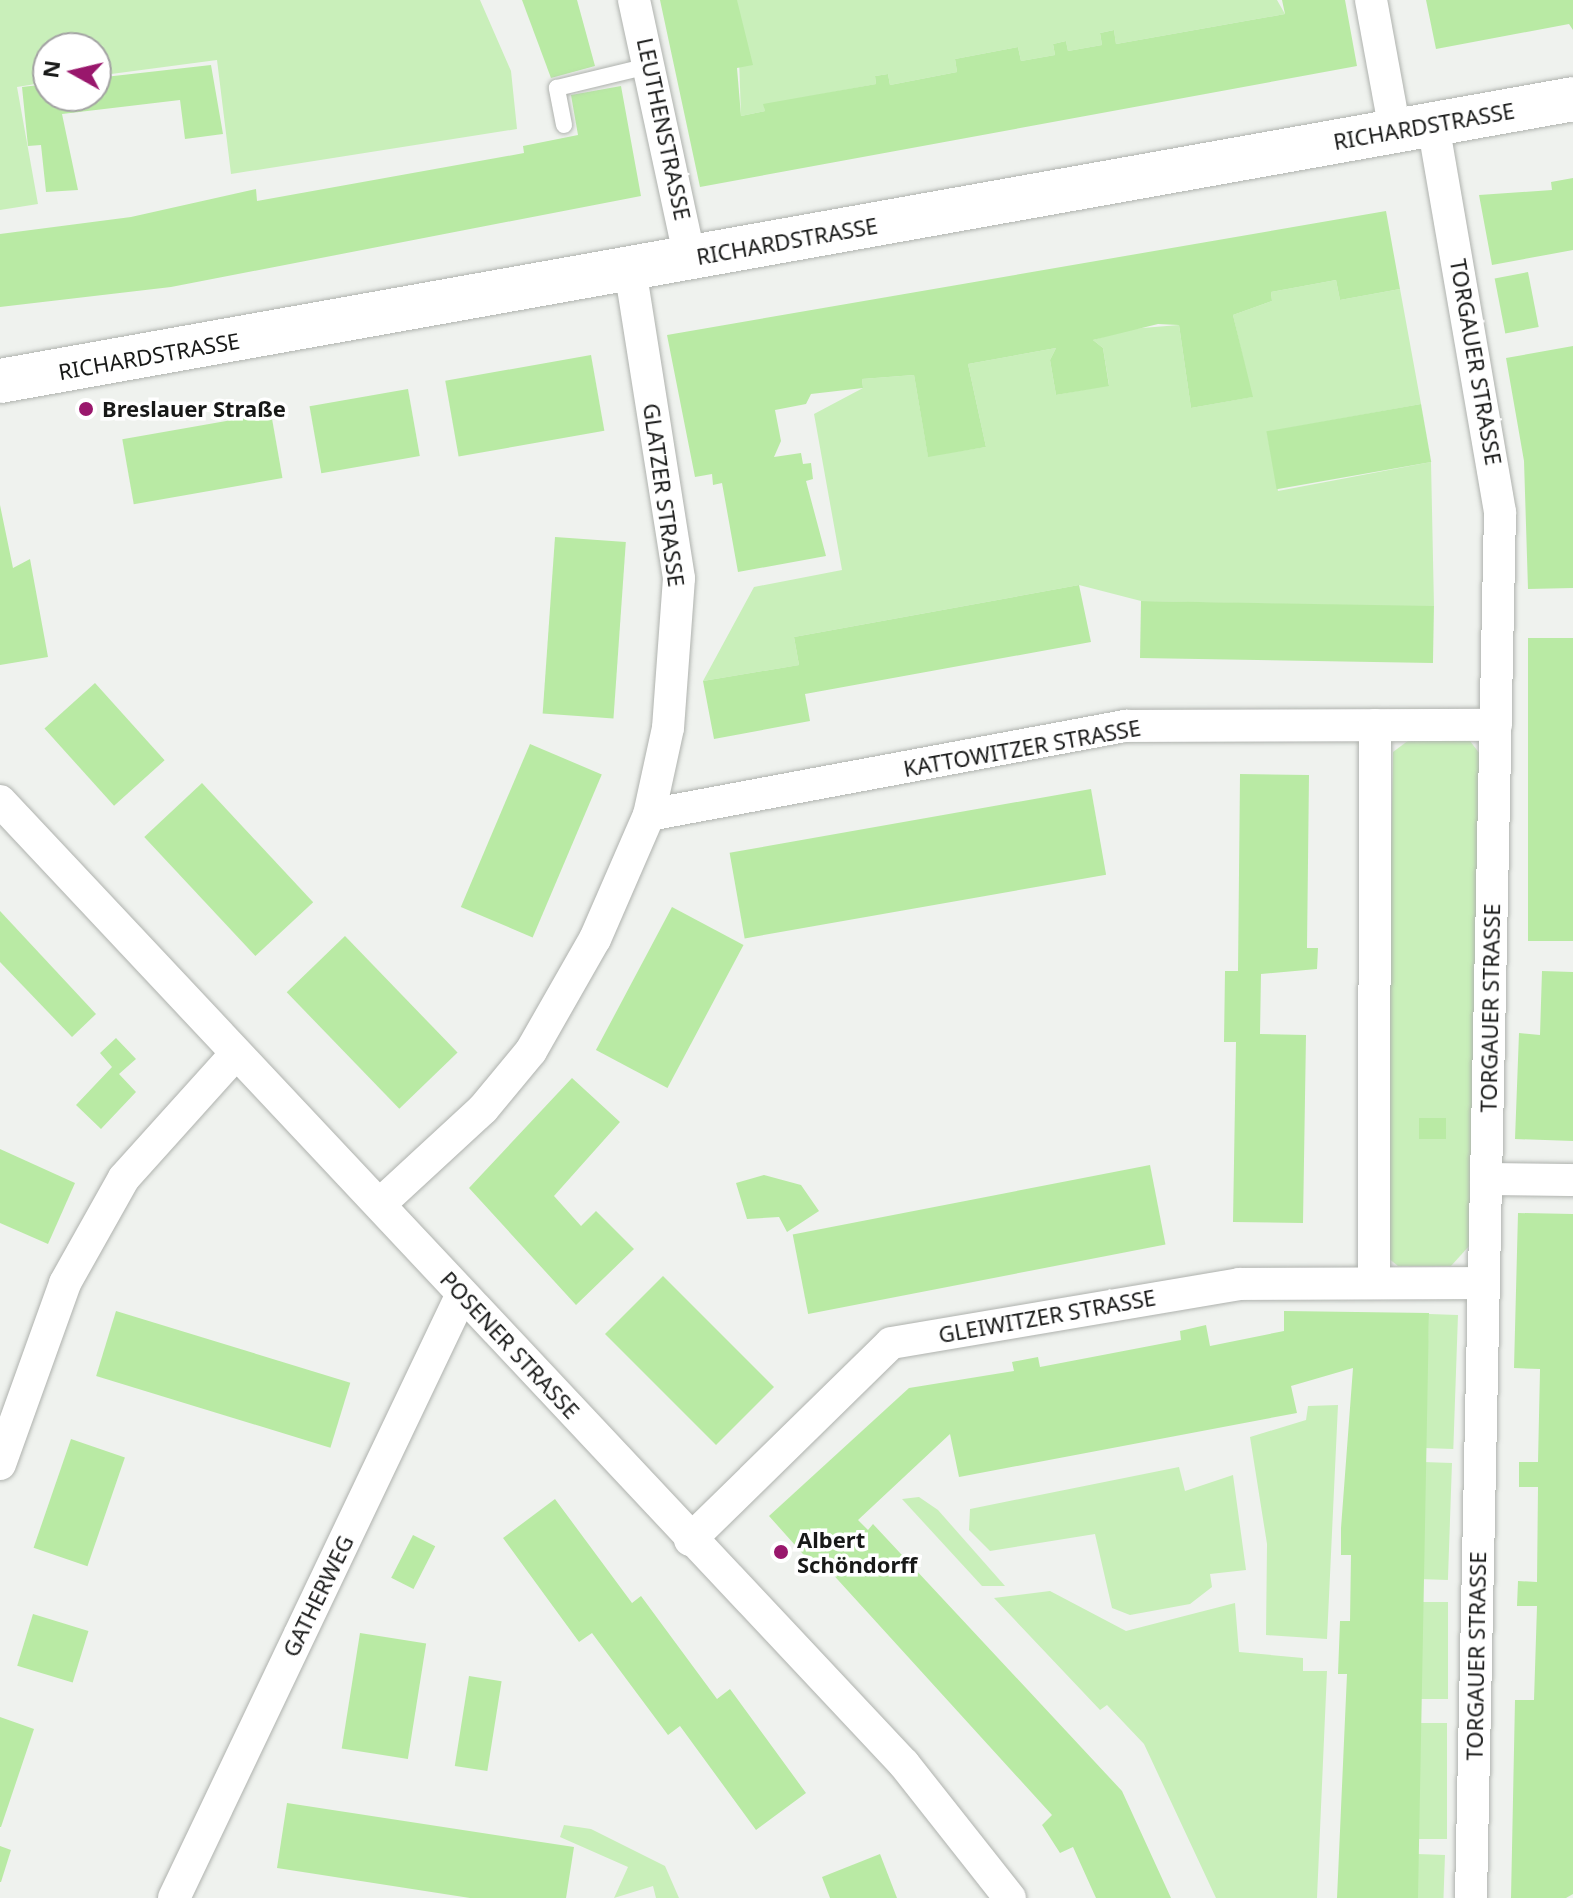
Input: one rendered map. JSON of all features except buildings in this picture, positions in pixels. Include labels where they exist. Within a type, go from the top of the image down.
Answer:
[{"type":"street","name":"LEUTHENSTRASSE","points":[[634,0],[654,65],[690,259]]},
{"type":"street","name":"TORGAUER STRASSE","points":[[1371,0],[1414,128],[1500,512],[1471,1898]]},
{"type":"street","name":"RICHARDSTRASSE","points":[[0,381],[1573,99]]},
{"type":"street","name":"GLATZER STRASSE","points":[[380,1204],[483,1109],[531,1051],[595,939],[649,815],[668,728],[679,578],[630,270]]},
{"type":"street","points":[[1374,1282],[1375,725]]},
{"type":"street","name":"KATTOWITZER STRASSE","points":[[649,815],[1126,726],[1496,725]]},
{"type":"street","name":"POSENER STRASSE","points":[[0,801],[234,1056],[380,1204],[690,1540],[904,1764],[1010,1898]]},
{"type":"street","points":[[0,1464],[65,1283],[124,1178],[234,1056]]},
{"type":"street","points":[[1486,1179],[1573,1180]]},
{"type":"street","name":"GLEIWITZER STRASSE","points":[[690,1540],[891,1343],[1239,1284],[1484,1283]]},
{"type":"street","name":"GATHERWEG","points":[[174,1898],[462,1294]]},
{"type":"lane","points":[[564,125],[557,88],[654,65]]},
{"type":"green space","points":[[0,0],[480,0],[511,71],[517,129],[231,174],[217,60],[112,74],[112,32],[32,32],[32,85],[17,87],[38,204],[0,210]]},
{"type":"green space","points":[[737,0],[1277,0],[1285,14],[1116,44],[1114,30],[1100,33],[1102,45],[1068,51],[1066,41],[1053,44],[1055,55],[1021,61],[1018,47],[955,59],[957,72],[890,85],[888,74],[875,76],[876,84],[764,105],[765,111],[741,116]]},
{"type":"green space","points":[[1336,280],[1340,300],[1400,289],[1421,404],[1267,432],[1278,491],[1431,462],[1434,607],[1141,601],[1079,585],[794,637],[799,665],[703,681],[754,587],[842,570],[814,414],[863,388],[862,379],[914,375],[928,456],[986,447],[968,364],[1056,348],[1050,360],[1056,395],[1109,385],[1103,348],[1093,340],[1130,329],[1179,325],[1191,408],[1252,397],[1233,315],[1272,301],[1271,292]]},
{"type":"green space","points":[[1409,740],[1470,741],[1483,758],[1470,1245],[1451,1266],[1398,1266],[1383,1254],[1393,752]]},
{"type":"green space","points":[[1429,1314],[1458,1315],[1453,1449],[1424,1448]]},
{"type":"green space","points":[[1338,1405],[1327,1639],[1266,1635],[1267,1544],[1250,1437],[1306,1420],[1308,1406]]},
{"type":"green space","points":[[1423,1462],[1452,1463],[1448,1580],[1419,1579]]},
{"type":"green space","points":[[1179,1467],[1185,1491],[1233,1475],[1246,1570],[1210,1574],[1212,1587],[1190,1604],[1130,1615],[1112,1608],[1095,1534],[990,1551],[969,1530],[970,1509]]},
{"type":"green space","points":[[919,1497],[938,1510],[1005,1586],[982,1586],[902,1499]]},
{"type":"green space","points":[[1050,1591],[1126,1631],[1235,1603],[1239,1652],[1303,1658],[1303,1671],[1327,1671],[1317,1898],[1216,1898],[1144,1744],[1107,1705],[1100,1710],[994,1598]]},
{"type":"green space","points":[[1421,1602],[1448,1602],[1448,1699],[1421,1699]]},
{"type":"green space","points":[[1419,1723],[1447,1723],[1447,1839],[1419,1839]]},
{"type":"green space","points":[[564,1825],[591,1829],[665,1866],[679,1898],[656,1898],[653,1886],[614,1898],[628,1867],[560,1837]]},
{"type":"green space","points":[[1417,1854],[1445,1855],[1443,1898],[1415,1898]]},
{"type":"place","name":"Breslauer Straße","points":[[86,409]]},
{"type":"place","name":"Albert Schöndorff","points":[[781,1552]]}]
